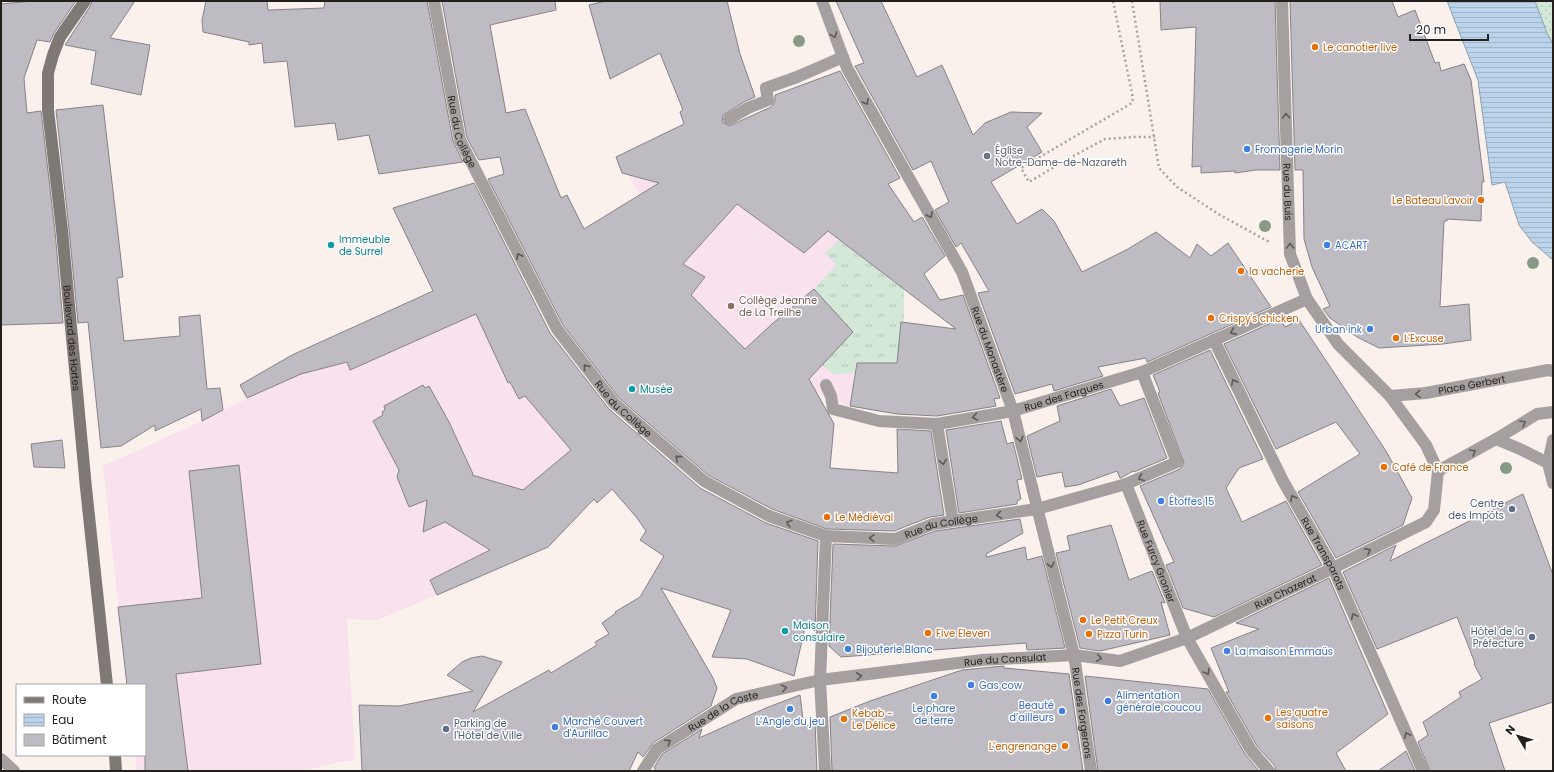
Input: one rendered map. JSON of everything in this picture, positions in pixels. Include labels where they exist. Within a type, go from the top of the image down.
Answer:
[{"type":"main road","name":"Boulevard des Hortes","points":[[85,1],[60,38],[53,55],[48,73],[48,110],[62,230],[86,488],[107,684]]},
{"type":"main road","points":[[114,756],[116,771]]},
{"type":"street","name":"Rue du Collège","points":[[434,1],[460,140],[557,329],[614,403],[704,481],[768,516],[826,536],[895,539],[933,524],[1037,509],[1126,484],[1177,462],[1142,372]]},
{"type":"street","name":"Rue du Monastère","points":[[822,1],[845,63],[962,272],[1013,411],[1074,655]]},
{"type":"street","name":"Rue du Buis","points":[[1282,1],[1290,254],[1307,299],[1338,344],[1390,396]]},
{"type":"street","points":[[729,119],[748,108],[768,100],[766,88],[845,63]]},
{"type":"street","name":"Rue des Fargues","points":[[826,385],[831,396],[833,409],[879,420],[937,424],[1013,411],[1142,372],[1307,299]]},
{"type":"street","name":"Rue Transparots","points":[[1214,340],[1283,481],[1333,568],[1423,771]]},
{"type":"street","name":"Place Gerbert","points":[[1390,396],[1426,393],[1553,370]]},
{"type":"street","points":[[1390,396],[1426,445],[1438,471],[1496,439],[1537,414],[1553,412]]},
{"type":"street","points":[[937,424],[953,521]]},
{"type":"street","points":[[1496,439],[1520,448],[1548,463]]},
{"type":"street","points":[[1553,440],[1548,463],[1553,483]]},
{"type":"street","name":"Rue Chazerat","points":[[1187,638],[1426,522],[1434,510],[1438,471]]},
{"type":"street","name":"Rue Furcy Gronier","points":[[1126,484],[1187,638],[1250,750],[1269,771]]},
{"type":"street","points":[[825,771],[820,680],[826,536]]},
{"type":"street","name":"Rue du Consulat","points":[[820,680],[982,660],[1074,655],[1120,661],[1187,638]]},
{"type":"street","name":"Rue des Forgerons","points":[[1074,655],[1091,771]]},
{"type":"street","name":"Rue de la Coste","points":[[643,771],[658,749],[736,699],[820,680]]},
{"type":"street","points":[[1,759],[14,771]]},
{"type":"path","points":[[1113,1],[1133,98],[1132,103],[1021,168],[1030,182],[1105,139],[1155,137]]},
{"type":"path","points":[[1132,1],[1160,168],[1177,187],[1220,215],[1290,254]]},
{"type":"shaded area","name":"Collège Jeanne de La Treilhe","points":[[719,129],[839,240],[904,290],[897,363],[856,363],[850,406],[818,395],[809,379],[719,477],[635,198],[640,194],[629,175]]},
{"type":"shaded area","points":[[509,260],[618,485],[597,503],[593,500],[548,547],[378,620],[347,619],[355,761],[343,761],[303,771],[137,771],[135,756],[146,756],[146,684],[127,684],[103,466],[300,374]]},
{"type":"green space","points":[[1535,1],[1553,1],[1553,44],[1547,33]]},
{"type":"green space","points":[[839,240],[904,290],[904,322],[901,322],[897,363],[856,363],[855,373],[833,374],[822,365],[835,314],[814,289],[836,265],[825,253]]},
{"type":"water","points":[[1447,1],[1535,1],[1547,33],[1553,44],[1553,260],[1532,242],[1519,225],[1505,182],[1492,185],[1478,80]]},
{"type":"building","points":[[33,1],[76,1],[54,33],[50,42],[37,40],[24,78],[27,113],[41,111],[55,231],[63,323],[1,325],[1,4]]},
{"type":"building","points":[[92,1],[135,1],[110,38],[150,45],[141,95],[91,84],[96,51],[65,45],[91,5]]},
{"type":"building","points":[[206,1],[267,1],[268,10],[324,8],[325,1],[427,1],[453,141],[463,162],[379,174],[369,135],[338,140],[335,123],[295,127],[287,61],[264,63],[262,43],[249,45],[249,42],[203,32],[202,20]]},
{"type":"building","points":[[442,1],[555,1],[556,10],[490,25],[506,113],[525,109],[561,198],[567,195],[584,229],[659,183],[622,173],[616,157],[684,124],[680,112],[683,110],[660,53],[610,79],[589,5],[606,1],[727,1],[740,54],[755,97],[723,115],[722,122],[729,126],[771,107],[775,102],[775,95],[840,71],[900,178],[888,184],[914,222],[922,217],[945,256],[924,274],[940,300],[963,295],[1000,398],[994,399],[996,406],[937,416],[897,414],[850,406],[857,363],[897,363],[901,322],[956,329],[828,231],[804,253],[737,204],[683,264],[705,277],[691,295],[745,349],[814,289],[853,332],[809,379],[834,424],[830,468],[898,473],[897,429],[931,431],[944,515],[930,517],[894,531],[827,529],[772,509],[708,475],[619,398],[563,325],[488,179],[504,174],[500,157],[479,160],[467,138]]},
{"type":"building","points":[[836,1],[881,1],[917,77],[942,65],[973,135],[985,123],[1011,112],[1042,113],[1027,127],[1042,152],[991,182],[1017,224],[1042,209],[1054,221],[1082,272],[1128,249],[1156,232],[1190,258],[1197,244],[1211,256],[1228,243],[1271,307],[1147,362],[1146,358],[1098,367],[1103,376],[1054,391],[1052,384],[1015,394],[978,293],[989,291],[961,243],[956,247],[935,210],[949,202],[931,161],[913,170],[855,66],[864,63]]},
{"type":"building","points":[[1160,1],[1275,1],[1280,170],[1256,170],[1235,173],[1235,171],[1201,173],[1201,166],[1192,167],[1196,27],[1161,30]]},
{"type":"building","points":[[1290,1],[1392,1],[1398,17],[1415,10],[1435,63],[1439,62],[1441,71],[1464,64],[1471,80],[1484,182],[1482,182],[1481,221],[1447,219],[1447,221],[1444,221],[1440,307],[1469,304],[1471,340],[1443,344],[1379,348],[1357,337],[1330,318],[1323,309],[1330,306],[1312,267],[1304,239],[1303,170],[1295,170]]},
{"type":"building","points":[[103,105],[123,277],[117,278],[124,341],[180,336],[179,317],[200,315],[207,389],[220,388],[223,410],[202,421],[201,409],[155,431],[155,425],[121,446],[101,448],[88,322],[78,323],[56,110]]},
{"type":"building","points":[[474,183],[550,333],[609,409],[700,488],[766,523],[818,541],[815,631],[806,623],[794,676],[747,659],[712,657],[731,610],[661,588],[713,678],[717,688],[711,706],[653,743],[643,757],[638,752],[629,771],[362,771],[359,705],[399,706],[473,691],[447,675],[462,662],[471,658],[482,656],[502,662],[473,712],[549,670],[551,673],[597,645],[595,642],[609,634],[602,623],[616,613],[615,612],[640,597],[664,556],[640,540],[646,531],[612,489],[597,503],[594,499],[548,547],[437,595],[430,580],[490,550],[445,522],[423,532],[427,500],[409,507],[397,477],[399,470],[373,421],[383,415],[382,412],[385,410],[384,406],[423,385],[425,388],[429,386],[449,422],[473,474],[472,475],[523,490],[571,450],[525,396],[519,399],[510,382],[508,383],[476,314],[350,370],[347,362],[301,374],[247,398],[240,385],[292,355],[433,291],[393,208]]},
{"type":"building","points":[[1280,319],[1285,327],[1299,320],[1386,451],[1412,498],[1403,525],[1336,558],[1298,492],[1360,454],[1336,422],[1276,449],[1224,344]]},
{"type":"building","points":[[1210,350],[1263,459],[1239,468],[1226,488],[1242,522],[1286,501],[1322,565],[1214,617],[1183,608],[1166,565],[1174,562],[1140,486],[1180,469],[1184,463],[1158,393],[1160,392],[1153,375]]},
{"type":"building","points":[[1111,389],[1120,406],[1144,398],[1167,458],[1134,472],[1133,471],[1121,478],[1117,471],[1078,485],[1065,487],[1062,472],[1037,477],[1027,436],[1060,421],[1057,406]]},
{"type":"building","points":[[1001,421],[1007,444],[1013,442],[1022,479],[1017,480],[1021,499],[1017,501],[1017,504],[959,513],[946,430]]},
{"type":"building","points":[[62,440],[65,468],[34,467],[31,444]]},
{"type":"building","points":[[239,465],[261,664],[176,674],[188,771],[145,771],[146,684],[127,684],[118,607],[202,598],[189,471]]},
{"type":"building","name":"Hôtel de la Préfecture","points":[[1523,494],[1553,575],[1553,702],[1489,723],[1505,771],[1430,771],[1418,742],[1428,735],[1423,722],[1461,697],[1459,692],[1482,679],[1474,664],[1475,663],[1457,617],[1377,649],[1343,572],[1396,545],[1390,561]]},
{"type":"building","points":[[1020,519],[1023,533],[986,554],[987,557],[1025,547],[1027,560],[1042,556],[1065,648],[1027,650],[1026,643],[841,657],[829,646],[833,544],[895,546],[935,531]]},
{"type":"building","points":[[1111,525],[1129,580],[1152,571],[1165,603],[1161,602],[1170,635],[1100,651],[1080,648],[1056,553],[1070,550],[1067,536]]},
{"type":"building","points":[[1329,578],[1388,714],[1336,753],[1346,771],[1276,771],[1275,766],[1257,746],[1226,692],[1229,692],[1211,648],[1259,629],[1236,623]]},
{"type":"building","points":[[1004,666],[1004,668],[1069,674],[1083,771],[832,771],[830,717],[870,701],[962,670]]},
{"type":"building","points":[[1085,676],[1208,689],[1245,754],[1259,771],[1098,771]]},
{"type":"building","points":[[800,695],[804,727],[815,722],[817,771],[657,771],[654,768],[662,754],[702,729],[699,738],[766,708]]},
{"type":"building","points":[[1406,751],[1415,771],[1378,771]]},
{"type":"place","name":"Le canotier live","points":[[1315,47]]},
{"type":"place","name":"Fromagerie Morin","points":[[1247,149]]},
{"type":"place","name":"Église Notre-Dame-de-Nazareth","points":[[987,156]]},
{"type":"place","name":"Le Bateau Lavoir","points":[[1481,200]]},
{"type":"place","name":"Immeuble de Surrel","points":[[331,245]]},
{"type":"place","name":"ACART","points":[[1327,245]]},
{"type":"place","name":"la vacherie","points":[[1241,271]]},
{"type":"place","name":"Collège Jeanne de La Treilhe","points":[[731,306]]},
{"type":"place","name":"Crispy's chicken","points":[[1211,318]]},
{"type":"place","name":"Urban ink","points":[[1370,329]]},
{"type":"place","name":"L'Excuse","points":[[1396,338]]},
{"type":"place","name":"Musée","points":[[632,389]]},
{"type":"place","name":"Café de France","points":[[1384,467]]},
{"type":"place","name":"Étoffes 15","points":[[1161,501]]},
{"type":"place","name":"Centre des Impôts","points":[[1512,509]]},
{"type":"place","name":"Le Médiéval","points":[[827,517]]},
{"type":"place","name":"Le Petit Creux","points":[[1083,620]]},
{"type":"place","name":"Maison consulaire","points":[[785,631]]},
{"type":"place","name":"Five Eleven","points":[[928,633]]},
{"type":"place","name":"Pizza Turin","points":[[1089,634]]},
{"type":"place","name":"Hôtel de la Préfecture","points":[[1532,637]]},
{"type":"place","name":"Bijouterie Blanc","points":[[848,649]]},
{"type":"place","name":"La maison Emmaüs","points":[[1227,651]]},
{"type":"place","name":"Gas cow","points":[[971,685]]},
{"type":"place","name":"Le phare de terre","points":[[934,696]]},
{"type":"place","name":"Alimentation générale coucou","points":[[1108,701]]},
{"type":"place","name":"L’Angle du jeu","points":[[790,709]]},
{"type":"place","name":"Beauté d’ailleurs","points":[[1062,711]]},
{"type":"place","name":"Les quatre saisons","points":[[1268,718]]},
{"type":"place","name":"Kebab - Le Délice","points":[[844,719]]},
{"type":"place","name":"Marché Couvert d'Aurillac","points":[[555,727]]},
{"type":"place","name":"Parking de l'Hôtel de Ville","points":[[446,729]]},
{"type":"place","name":"L’engrenange","points":[[1065,746]]}]
